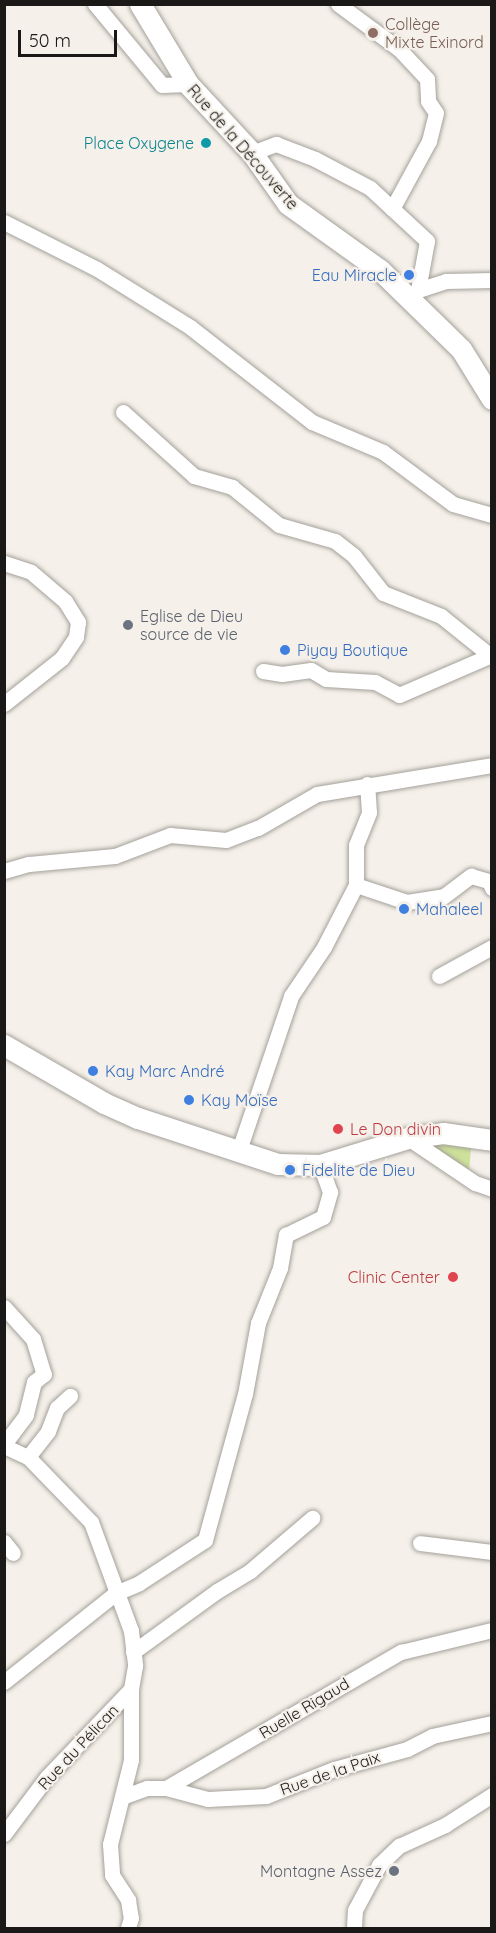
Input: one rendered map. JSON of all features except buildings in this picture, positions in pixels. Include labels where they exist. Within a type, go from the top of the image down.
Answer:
[{"type":"street","points":[[95,4],[162,85],[188,84]]},
{"type":"street","name":"Rue de la Découverte","points":[[140,4],[188,84],[252,153],[288,204],[414,295],[461,349],[492,399]]},
{"type":"street","points":[[338,4],[399,49],[427,79],[428,101],[435,113],[429,141],[392,209]]},
{"type":"street","points":[[252,153],[276,144],[315,159],[370,188],[426,241],[414,295]]},
{"type":"street","points":[[4,222],[97,269],[190,327],[253,372],[296,412],[383,452],[453,504],[492,515]]},
{"type":"street","points":[[414,295],[446,281],[492,280]]},
{"type":"street","points":[[123,412],[194,476],[232,487],[279,525],[335,541],[354,556],[383,593],[441,616],[489,657],[399,695],[375,682],[326,679],[311,670],[282,674],[263,671]]},
{"type":"street","points":[[4,563],[31,572],[65,601],[78,622],[76,637],[62,658],[4,704]]},
{"type":"street","points":[[4,872],[29,864],[115,856],[171,835],[226,840],[258,828],[317,794],[492,765]]},
{"type":"street","points":[[238,1153],[291,996],[324,948],[356,885],[356,845],[369,812],[367,784]]},
{"type":"street","points":[[356,885],[407,902],[444,896],[471,876],[489,881],[492,888]]},
{"type":"street","points":[[439,976],[492,947]]},
{"type":"street","points":[[5,1046],[104,1103],[238,1153],[278,1164],[320,1165],[408,1138],[443,1132],[492,1140]]},
{"type":"street","points":[[408,1138],[475,1183],[492,1188]]},
{"type":"street","points":[[4,1682],[116,1593],[139,1584],[205,1540],[245,1394],[258,1323],[280,1268],[286,1235],[323,1217],[330,1192],[320,1165]]},
{"type":"street","points":[[4,1307],[33,1339],[44,1374],[34,1382],[26,1415],[4,1445],[28,1457],[91,1522],[131,1631],[133,1652],[131,1760],[110,1844],[112,1875],[128,1900],[131,1918],[128,1929]]},
{"type":"street","points":[[28,1457],[48,1431],[57,1408],[70,1396]]},
{"type":"street","points":[[133,1652],[217,1591],[250,1571],[312,1518]]},
{"type":"street","points":[[420,1543],[492,1552]]},
{"type":"street","name":"Ruelle Rigaud","points":[[122,1797],[147,1788],[166,1788],[401,1652],[492,1630]]},
{"type":"street","name":"Rue du Pélican","points":[[4,1834],[47,1777],[131,1689]]},
{"type":"street","name":"Rue de la Paix","points":[[166,1788],[208,1799],[266,1796],[334,1769],[407,1749],[432,1736],[492,1723]]},
{"type":"street","points":[[354,1929],[355,1910],[379,1865],[392,1852],[492,1795]]},
{"type":"green space","points":[[437,1138],[477,1141],[471,1149],[469,1171],[429,1147]]},
{"type":"place","name":"Collège Mixte Exinord","points":[[373,33]]},
{"type":"place","name":"Place Oxygene","points":[[206,143]]},
{"type":"place","name":"Eau Miracle","points":[[409,275]]},
{"type":"place","name":"Eglise de Dieu source de vie","points":[[128,625]]},
{"type":"place","name":"Piyay Boutique","points":[[285,650]]},
{"type":"place","name":"Mahaleel","points":[[404,909]]},
{"type":"place","name":"Kay Marc André","points":[[93,1071]]},
{"type":"place","name":"Kay Moïse","points":[[189,1100]]},
{"type":"place","name":"Le Don divin","points":[[338,1129]]},
{"type":"place","name":"Fidelite de Dieu","points":[[290,1170]]},
{"type":"place","name":"Clinic Center","points":[[453,1277]]},
{"type":"place","name":"Montagne Assez","points":[[394,1871]]}]
